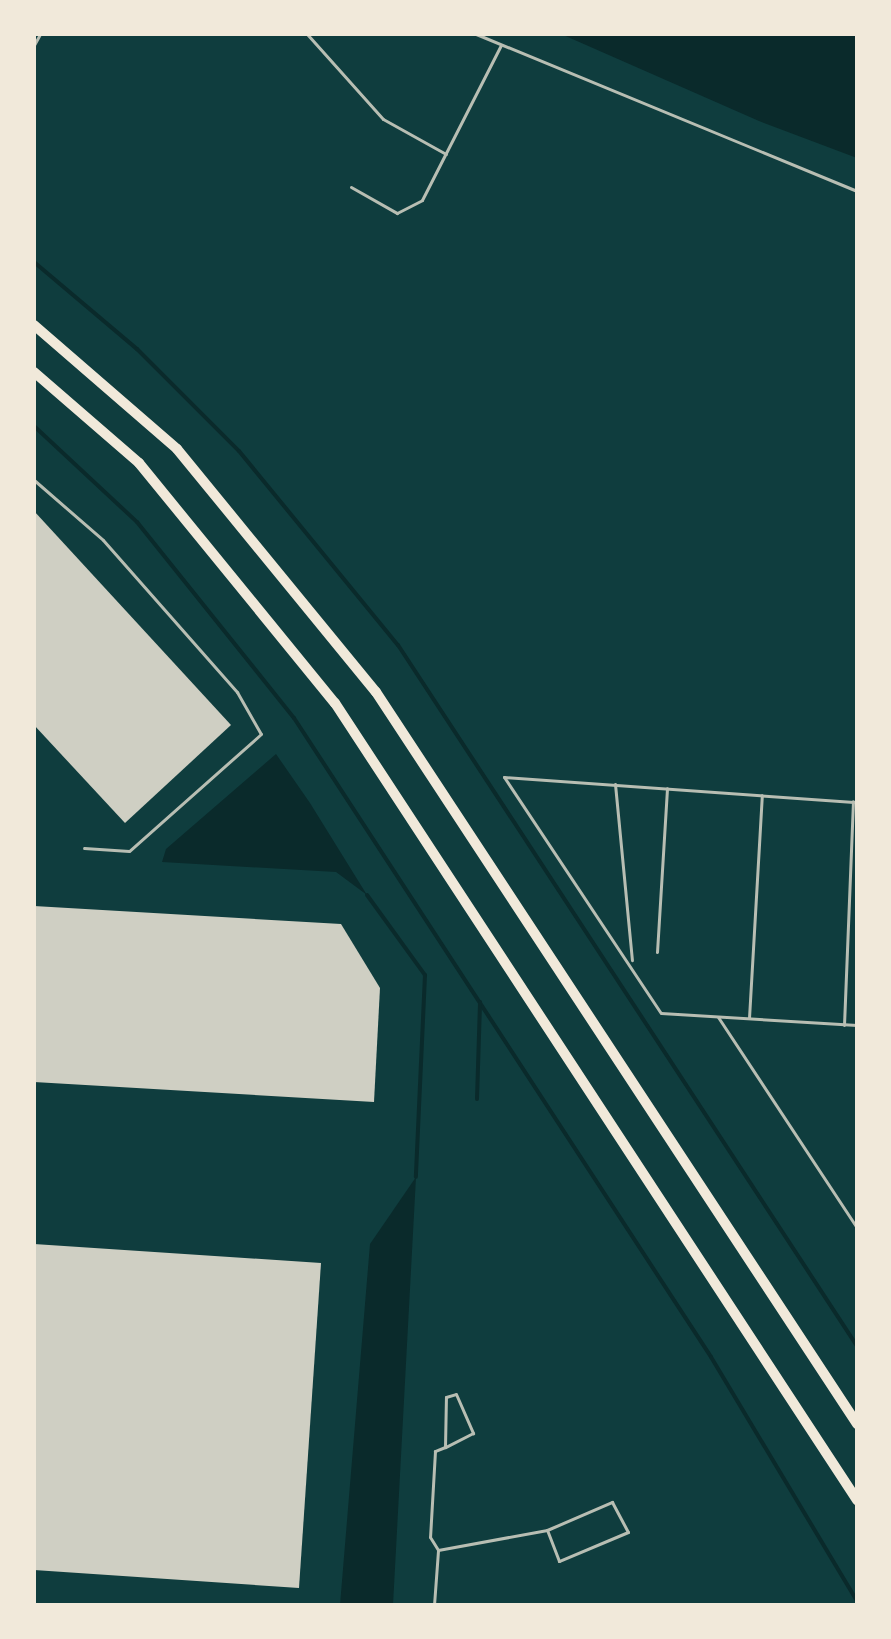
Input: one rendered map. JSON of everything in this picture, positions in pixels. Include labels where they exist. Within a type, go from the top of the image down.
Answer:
[{"type":"highway","points":[[34,325],[177,449],[376,692],[857,1424]]},
{"type":"highway","points":[[34,372],[139,463],[335,703],[857,1500]]},
{"type":"lane","points":[[34,45],[40,34]]},
{"type":"lane","points":[[307,34],[383,119],[446,154]]},
{"type":"lane","points":[[476,34],[857,191]]},
{"type":"lane","points":[[351,187],[406,213],[446,154],[501,45]]},
{"type":"lane","points":[[34,480],[103,540],[237,692],[261,734],[129,851],[84,848]]},
{"type":"lane","points":[[844,1025],[855,801],[504,777],[632,963],[661,1013],[844,1025],[857,1025]]},
{"type":"lane","points":[[615,784],[632,963]]},
{"type":"lane","points":[[657,952],[667,788]]},
{"type":"lane","points":[[749,1018],[762,795]]},
{"type":"lane","points":[[717,1016],[857,1228]]},
{"type":"lane","points":[[434,1605],[438,1550],[430,1537],[435,1451],[445,1447],[473,1433],[456,1394],[446,1397],[445,1447]]},
{"type":"lane","points":[[438,1550],[547,1530],[612,1502],[628,1532],[559,1561],[547,1530]]},
{"type":"water","points":[[561,34],[857,34],[857,158],[759,121]]},
{"type":"water","points":[[276,754],[367,895],[336,872],[162,862],[166,849]]},
{"type":"water","points":[[416,1177],[393,1605],[340,1605],[370,1244]]},
{"type":"building","points":[[34,511],[231,725],[125,823],[34,725]]},
{"type":"building","points":[[34,906],[341,924],[380,988],[374,1102],[34,1082]]},
{"type":"building","points":[[34,1244],[321,1263],[299,1588],[34,1570]]},
{"type":"waterway","points":[[34,262],[137,349],[239,451],[398,645],[857,1346]]},
{"type":"waterway","points":[[34,426],[137,522],[294,718],[711,1357],[857,1601]]},
{"type":"waterway","points":[[367,895],[425,975],[416,1177]]},
{"type":"waterway","points":[[477,1099],[480,1002]]}]
